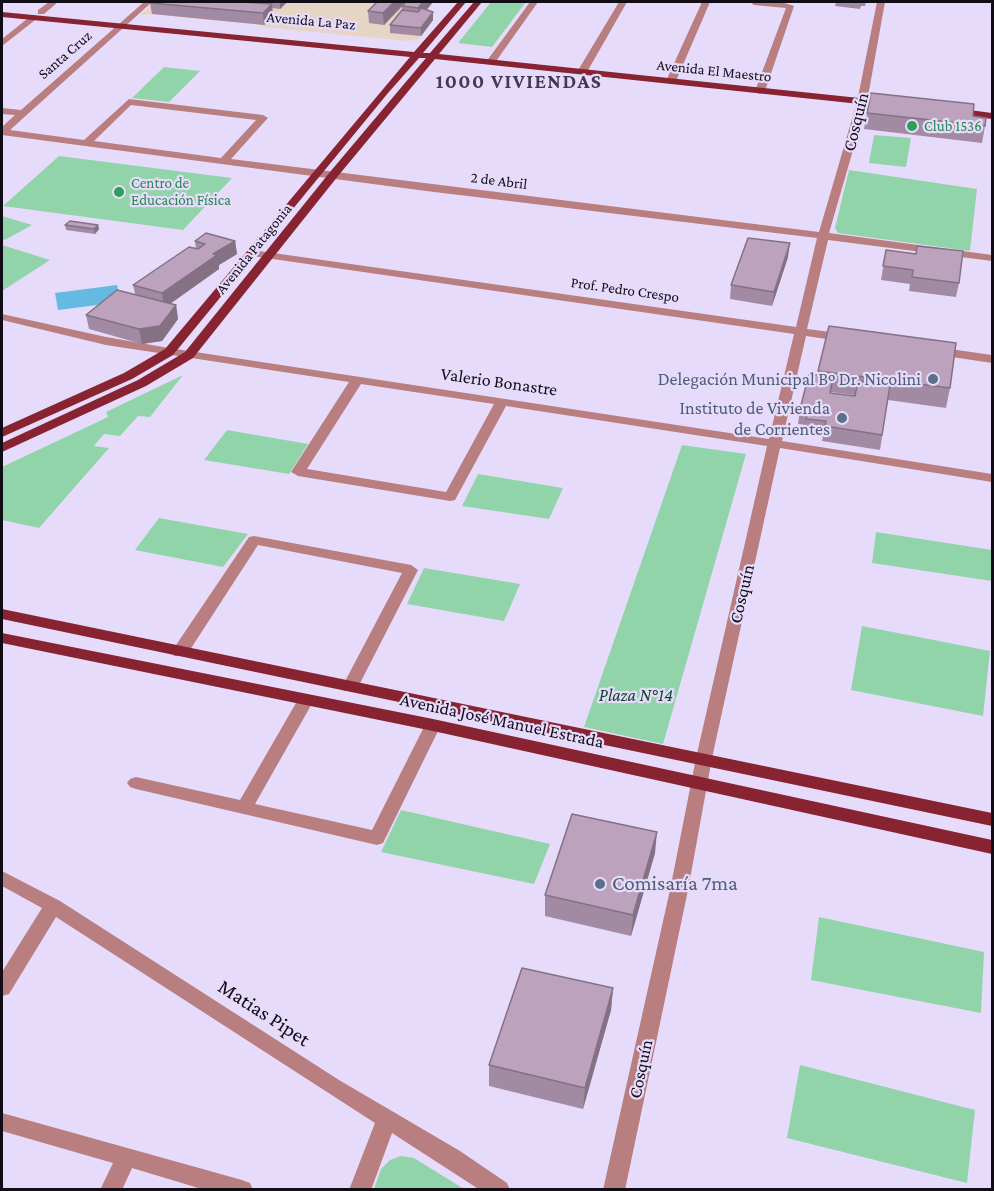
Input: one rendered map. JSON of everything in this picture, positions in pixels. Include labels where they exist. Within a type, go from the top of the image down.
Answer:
[{"type":"main road","name":"Avenida Patagonia","points":[[2,433],[128,376],[169,352],[462,2]]},
{"type":"main road","name":"Avenida Patagonia","points":[[2,448],[142,383],[189,355],[334,174],[478,2]]},
{"type":"main road","name":"Avenida La Paz","points":[[2,8],[38,15]]},
{"type":"main road","name":"Avenida La Paz","points":[[2,14],[125,22],[436,53]]},
{"type":"main road","name":"Avenida El Maestro","points":[[436,53],[898,102]]},
{"type":"main road","points":[[993,108],[945,107],[993,116]]},
{"type":"main road","name":"Avenida José Manuel Estrada","points":[[2,614],[704,758],[993,820]]},
{"type":"main road","name":"Avenida José Manuel Estrada","points":[[2,638],[433,725],[993,847]]},
{"type":"street","points":[[2,43],[54,2]]},
{"type":"street","name":"Santa Cruz","points":[[2,132],[148,2]]},
{"type":"street","points":[[493,58],[534,2]]},
{"type":"street","points":[[584,68],[623,2]]},
{"type":"street","points":[[673,78],[706,2]]},
{"type":"street","points":[[754,2],[790,6],[761,87]]},
{"type":"street","name":"Cosquín","points":[[614,1190],[637,1090],[704,758],[774,445],[824,236],[863,98],[881,2]]},
{"type":"street","points":[[86,143],[129,102],[263,118],[225,160]]},
{"type":"street","points":[[2,111],[22,113]]},
{"type":"street","name":"2 de Abril","points":[[2,132],[993,258]]},
{"type":"street","name":"Prof. Pedro Crespo","points":[[252,253],[860,340]]},
{"type":"street","name":"Valerio Bonastre","points":[[2,317],[106,341],[169,352],[502,401],[993,478]]},
{"type":"street","points":[[920,349],[993,359]]},
{"type":"street","points":[[357,380],[298,472],[450,497],[502,401]]},
{"type":"street","points":[[180,652],[254,540],[411,570],[350,687]]},
{"type":"street","points":[[245,807],[306,700]]},
{"type":"street","points":[[136,783],[377,838],[433,725]]},
{"type":"street","name":"Matias Pipet","points":[[2,878],[53,906],[499,1190]]},
{"type":"street","points":[[2,988],[53,906]]},
{"type":"street","points":[[360,1190],[387,1119]]},
{"type":"street","points":[[2,1122],[242,1190]]},
{"type":"street","points":[[111,1190],[128,1156]]},
{"type":"shaded area","points":[[155,2],[434,2],[422,16],[433,20],[419,39],[409,41],[152,14],[140,15]]},
{"type":"green space","points":[[491,2],[526,2],[492,47],[458,43]]},
{"type":"green space","points":[[164,67],[200,71],[169,102],[132,98]]},
{"type":"green space","points":[[874,135],[911,138],[906,167],[869,163]]},
{"type":"green space","name":"Centro de Educación Física","points":[[59,156],[232,178],[183,230],[3,206]]},
{"type":"green space","points":[[849,170],[977,189],[970,251],[838,233],[835,228]]},
{"type":"green space","points":[[2,216],[32,225],[5,240],[2,239]]},
{"type":"green space","points":[[2,245],[50,260],[2,291]]},
{"type":"green space","points":[[183,375],[150,417],[138,416],[120,436],[104,434],[94,446],[109,448],[39,528],[2,520],[2,467],[108,417],[106,412]]},
{"type":"green space","points":[[227,430],[308,444],[289,474],[204,460]]},
{"type":"green space","name":"Plaza N°14","points":[[682,445],[746,454],[663,744],[584,727]]},
{"type":"green space","points":[[478,474],[563,488],[549,519],[462,506]]},
{"type":"green space","points":[[159,518],[248,534],[223,567],[135,550]]},
{"type":"green space","points":[[876,532],[992,550],[992,581],[872,563]]},
{"type":"green space","points":[[424,568],[520,584],[504,621],[407,604]]},
{"type":"green space","points":[[862,626],[990,651],[983,716],[851,690]]},
{"type":"green space","points":[[401,810],[550,844],[534,884],[381,852]]},
{"type":"green space","points":[[819,917],[984,952],[981,1013],[811,980]]},
{"type":"green space","points":[[800,1065],[975,1110],[967,1183],[787,1138]]},
{"type":"green space","points":[[401,1156],[414,1158],[464,1189],[374,1189],[381,1169],[390,1160]]},
{"type":"water","points":[[117,285],[121,302],[58,310],[55,293]]},
{"type":"building","points":[[377,2],[394,2],[383,13],[368,11]]},
{"type":"building","points":[[406,2],[423,2],[418,8],[402,6]]},
{"type":"building","points":[[150,3],[272,4],[263,13]]},
{"type":"building","points":[[421,8],[433,12],[421,28],[390,25],[402,10],[418,12]]},
{"type":"building","points":[[871,93],[974,104],[973,116],[986,118],[985,126],[867,113]]},
{"type":"building","points":[[70,221],[98,225],[94,229],[65,225]]},
{"type":"building","points":[[206,233],[235,241],[213,254],[217,255],[162,293],[133,285],[189,247],[198,249],[205,244],[195,241]]},
{"type":"building","points":[[748,238],[790,243],[774,292],[731,285]]},
{"type":"building","points":[[917,246],[963,251],[959,283],[912,277],[913,270],[883,266],[886,250],[916,254]]},
{"type":"building","points":[[117,290],[176,305],[160,326],[139,329],[86,315]]},
{"type":"building","points":[[829,326],[956,343],[950,388],[818,371]]},
{"type":"building","name":"Instituto de Vivienda de Corrientes","points":[[809,374],[833,377],[830,393],[855,396],[858,381],[890,385],[882,435],[825,426],[826,421],[806,419],[808,410],[800,409]]},
{"type":"building","name":"Comisaría 7ma","points":[[572,814],[657,832],[633,915],[545,895]]},
{"type":"building","points":[[522,968],[613,988],[585,1088],[489,1065]]},
{"type":"place","name":"Club 1536","points":[[912,126]]},
{"type":"place","name":"Centro de Educación Física","points":[[119,192]]},
{"type":"place","name":"Delegación Municipal Bº Dr. Nicolini","points":[[933,379]]},
{"type":"place","name":"Instituto de Vivienda de Corrientes","points":[[842,418]]},
{"type":"place","name":"Comisaría 7ma","points":[[600,884]]},
{"type":"district","name":"1000 VIVIENDAS","points":[[519,82]]}]
